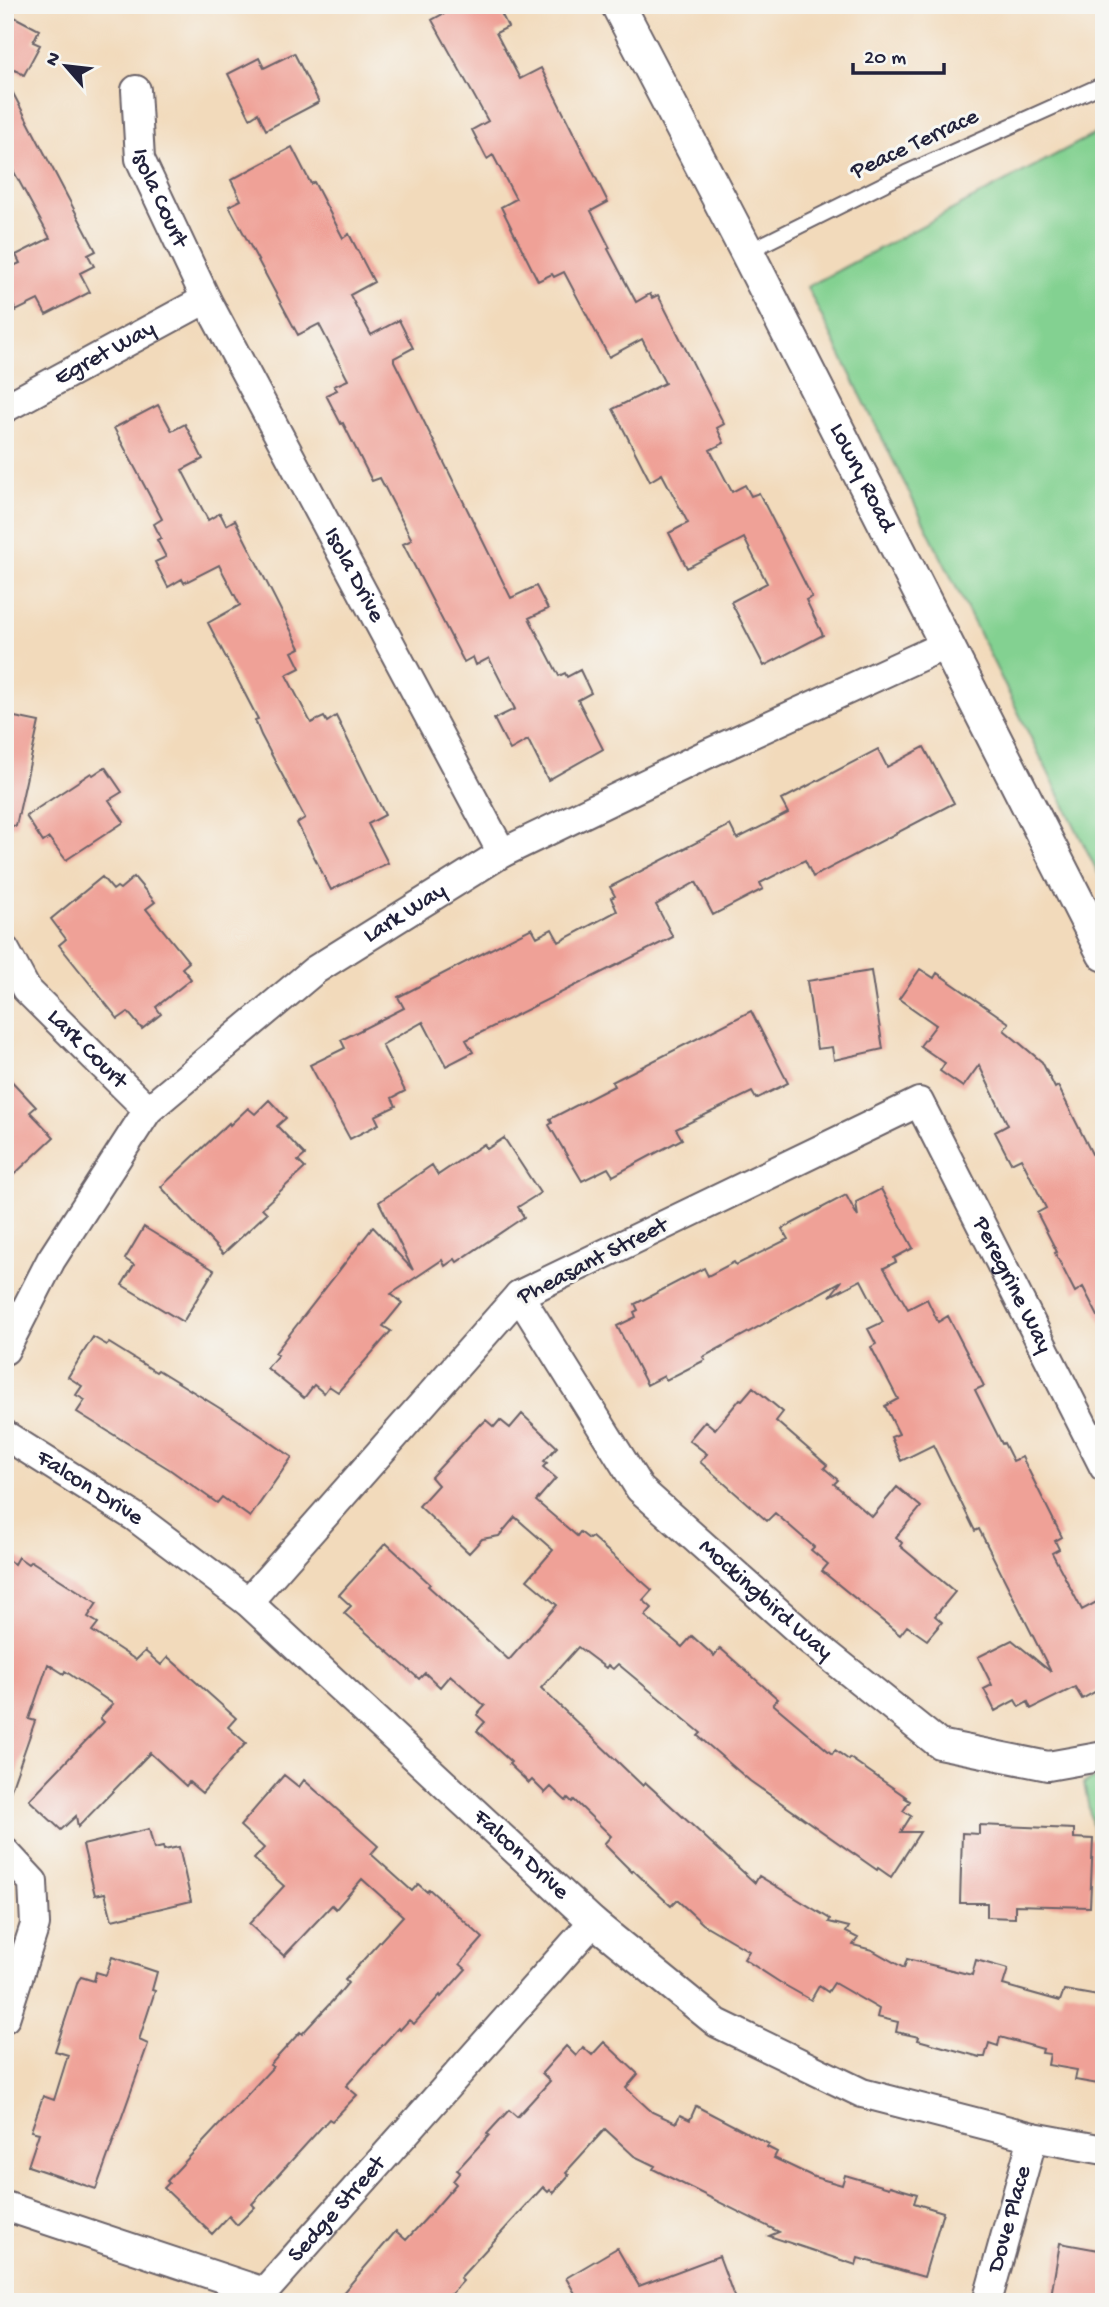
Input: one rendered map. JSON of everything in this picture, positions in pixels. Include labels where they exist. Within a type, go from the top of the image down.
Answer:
[{"type":"street","name":"Lowry Road","points":[[618,5],[747,252],[1104,954]]},
{"type":"street","name":"Isola Court","points":[[136,90],[139,159],[206,299]]},
{"type":"street","name":"Egret Way","points":[[5,408],[206,299]]},
{"type":"street","name":"Isola Drive","points":[[206,299],[502,853]]},
{"type":"street","name":"Lark Way","points":[[5,1350],[51,1259],[148,1111],[315,970],[502,853],[705,755],[946,645]]},
{"type":"street","name":"Lark Court","points":[[5,950],[26,989],[148,1111]]},
{"type":"street","name":"Pheasant Street","points":[[248,1602],[519,1295],[919,1102]]},
{"type":"street","name":"Peregrine Way","points":[[919,1102],[1104,1466]]},
{"type":"street","name":"Mockingbird Way","points":[[519,1295],[640,1489],[807,1638],[939,1744],[1048,1766],[1104,1756]]},
{"type":"street","name":"Falcon Drive","points":[[5,1435],[135,1517],[248,1602],[593,1922],[717,2023],[862,2093],[1033,2137],[1104,2150]]},
{"type":"street","points":[[5,1852],[33,1882],[35,1925],[5,2018]]},
{"type":"street","name":"Sedge Street","points":[[5,2206],[264,2292],[593,1922]]},
{"type":"street","name":"Dove Place","points":[[987,2302],[1033,2137]]},
{"type":"lane","name":"Peace Terrace","points":[[747,252],[906,173],[1104,84]]},
{"type":"green space","points":[[1104,129],[1104,885],[807,287]]},
{"type":"green space","points":[[1104,1774],[1104,1888],[1084,1783]]},
{"type":"building","points":[[459,5],[497,5],[508,27],[496,33],[520,79],[541,68],[608,202],[591,211],[610,248],[608,249],[636,302],[650,294],[652,298],[658,295],[724,424],[717,428],[724,443],[710,450],[732,492],[745,485],[751,496],[759,493],[812,597],[806,600],[823,635],[764,666],[731,602],[767,583],[744,538],[687,568],[669,533],[688,523],[662,474],[650,481],[613,409],[665,383],[642,339],[609,357],[564,272],[538,281],[501,207],[516,199],[493,155],[487,159],[472,130],[488,121],[432,20]]},
{"type":"building","points":[[5,12],[39,30],[33,42],[40,45],[24,75],[5,65]]},
{"type":"building","points":[[294,53],[319,102],[266,130],[258,113],[250,118],[228,74],[259,58],[264,68]]},
{"type":"building","points":[[5,78],[96,251],[88,255],[94,266],[80,273],[90,292],[46,315],[38,300],[16,311],[5,289],[5,270],[20,263],[16,255],[50,238],[13,170],[5,174]]},
{"type":"building","points":[[292,147],[343,238],[349,234],[374,282],[350,295],[371,335],[399,320],[413,348],[394,358],[394,361],[511,598],[536,586],[548,609],[529,618],[559,676],[565,673],[567,677],[580,670],[591,693],[578,700],[603,749],[548,780],[528,740],[510,750],[494,719],[515,709],[489,658],[476,665],[473,657],[464,662],[403,544],[412,540],[380,478],[372,481],[326,395],[337,390],[334,386],[348,380],[319,324],[298,335],[229,206],[241,200],[231,180]]},
{"type":"building","points":[[158,405],[172,431],[185,424],[203,459],[182,470],[208,520],[220,513],[226,525],[235,520],[300,648],[292,652],[300,668],[286,675],[311,723],[324,717],[327,722],[336,716],[385,815],[368,824],[388,863],[331,890],[297,823],[305,818],[261,735],[255,720],[258,719],[208,623],[240,605],[219,565],[184,583],[182,579],[168,587],[155,562],[166,557],[157,540],[161,538],[154,524],[162,519],[114,428]]},
{"type":"building","points":[[5,715],[39,722],[16,826],[5,825]]},
{"type":"building","points":[[924,747],[954,803],[813,877],[805,860],[760,883],[763,889],[713,915],[696,882],[656,905],[673,937],[466,1040],[473,1052],[446,1066],[423,1022],[382,1045],[405,1091],[392,1098],[396,1106],[375,1116],[379,1124],[350,1139],[310,1065],[345,1048],[341,1040],[404,1008],[398,997],[532,928],[537,937],[552,929],[559,942],[617,911],[611,898],[615,896],[610,887],[730,825],[737,839],[788,813],[781,800],[878,749],[887,767]]},
{"type":"building","points":[[105,767],[122,792],[109,800],[124,822],[66,860],[49,838],[43,842],[26,816],[91,773],[93,775]]},
{"type":"building","points":[[102,877],[113,890],[117,887],[120,889],[134,877],[155,902],[146,909],[189,962],[182,968],[191,979],[156,1007],[161,1014],[142,1029],[128,1012],[118,1019],[59,945],[66,939],[51,919]]},
{"type":"building","points":[[920,969],[934,978],[937,973],[1009,1023],[1004,1030],[1042,1062],[1055,1088],[1058,1086],[1104,1172],[1104,1328],[1083,1287],[1075,1292],[1055,1253],[1057,1252],[1037,1213],[1046,1208],[1021,1158],[1011,1163],[995,1132],[1008,1125],[979,1065],[963,1087],[940,1071],[945,1063],[920,1046],[936,1025],[899,999]]},
{"type":"building","points":[[871,971],[883,1049],[834,1060],[832,1047],[817,1049],[807,981]]},
{"type":"building","points":[[751,1011],[788,1083],[756,1099],[752,1092],[676,1129],[682,1139],[613,1176],[608,1168],[582,1181],[549,1125],[552,1123],[550,1119],[614,1086],[612,1082]]},
{"type":"building","points":[[5,1074],[36,1107],[30,1112],[54,1137],[5,1183]]},
{"type":"building","points":[[269,1100],[286,1118],[277,1126],[305,1155],[298,1161],[305,1168],[262,1208],[267,1213],[223,1254],[161,1187],[229,1123],[230,1125],[248,1108],[255,1114]]},
{"type":"building","points":[[504,1138],[540,1193],[518,1207],[524,1217],[457,1262],[455,1259],[445,1266],[442,1260],[391,1294],[402,1303],[383,1326],[391,1331],[338,1392],[329,1386],[324,1393],[314,1385],[304,1398],[267,1368],[278,1355],[275,1353],[373,1227],[413,1270],[379,1202],[432,1165],[438,1175],[484,1144],[487,1149]]},
{"type":"building","points":[[881,1189],[913,1248],[894,1258],[896,1262],[884,1268],[908,1309],[927,1299],[938,1322],[948,1316],[984,1386],[975,1390],[1002,1444],[1004,1443],[1013,1461],[1022,1457],[1062,1537],[1055,1541],[1059,1549],[1052,1553],[1082,1610],[1104,1598],[1104,1687],[1082,1699],[1075,1687],[1031,1709],[1028,1702],[1019,1707],[1015,1700],[995,1711],[984,1689],[992,1685],[978,1657],[1012,1640],[1051,1672],[979,1529],[975,1531],[933,1445],[901,1461],[891,1437],[899,1434],[885,1406],[898,1399],[871,1347],[876,1344],[868,1329],[883,1322],[861,1280],[830,1296],[842,1281],[703,1357],[705,1360],[666,1380],[664,1376],[647,1385],[617,1326],[636,1317],[634,1312],[638,1310],[635,1304],[704,1268],[708,1276],[788,1239],[782,1229],[846,1195],[858,1217],[856,1202]]},
{"type":"building","points":[[144,1227],[214,1270],[183,1322],[122,1285],[134,1265],[125,1259]]},
{"type":"building","points":[[93,1337],[107,1345],[109,1343],[156,1372],[158,1370],[292,1457],[250,1517],[222,1497],[217,1503],[169,1469],[77,1412],[85,1400],[76,1395],[82,1386],[68,1377]]},
{"type":"building","points":[[753,1387],[783,1412],[776,1421],[827,1465],[824,1468],[838,1480],[834,1484],[872,1517],[897,1487],[921,1507],[896,1537],[902,1543],[900,1546],[955,1592],[935,1616],[942,1622],[927,1640],[907,1626],[900,1635],[822,1571],[828,1564],[811,1550],[814,1547],[775,1513],[767,1521],[700,1462],[707,1454],[689,1440],[705,1421],[715,1429]]},
{"type":"building","points":[[522,1414],[557,1447],[544,1461],[547,1463],[543,1467],[556,1478],[536,1501],[577,1536],[580,1532],[589,1539],[592,1537],[652,1590],[643,1600],[652,1608],[645,1616],[682,1647],[692,1636],[714,1656],[720,1648],[778,1699],[773,1704],[832,1754],[835,1750],[849,1760],[850,1758],[906,1797],[910,1801],[903,1811],[911,1816],[901,1832],[920,1832],[891,1877],[750,1781],[698,1736],[701,1733],[618,1664],[613,1669],[608,1665],[606,1668],[578,1647],[541,1688],[643,1786],[646,1783],[755,1883],[759,1876],[830,1919],[829,1922],[849,1927],[846,1932],[858,1938],[853,1945],[872,1950],[904,1968],[907,1959],[972,1975],[976,1960],[1008,1969],[1003,1985],[1060,2001],[1064,1990],[1104,1997],[1104,2085],[1075,2080],[1077,2070],[1048,2065],[1050,2054],[1042,2053],[1043,2049],[1000,2037],[998,2046],[989,2043],[985,2057],[980,2057],[896,2032],[898,2022],[877,2017],[879,2009],[834,1983],[828,1992],[819,1986],[811,2000],[781,1983],[744,1959],[749,1951],[703,1924],[677,1900],[671,1906],[633,1870],[632,1872],[604,1844],[611,1836],[574,1800],[572,1802],[568,1798],[566,1801],[551,1787],[545,1793],[532,1780],[529,1783],[509,1764],[511,1762],[477,1731],[485,1722],[477,1715],[485,1706],[450,1675],[440,1687],[425,1673],[419,1679],[344,1613],[351,1606],[339,1595],[386,1543],[430,1584],[428,1586],[509,1660],[557,1605],[527,1580],[553,1550],[515,1517],[499,1536],[482,1539],[469,1553],[419,1506],[438,1485],[431,1477],[480,1424],[486,1420],[494,1427],[500,1420],[510,1428]]},
{"type":"building","points":[[18,1557],[28,1564],[31,1561],[97,1603],[88,1617],[98,1623],[92,1631],[136,1660],[145,1651],[161,1665],[168,1657],[236,1718],[228,1727],[246,1743],[202,1793],[189,1782],[186,1786],[150,1753],[78,1827],[76,1816],[61,1830],[29,1800],[104,1722],[100,1718],[113,1704],[65,1671],[64,1674],[48,1664],[29,1719],[35,1721],[9,1795],[5,1794],[5,1558],[14,1564]]},
{"type":"building","points":[[284,1775],[299,1787],[304,1780],[378,1846],[371,1854],[412,1891],[418,1884],[427,1892],[429,1889],[483,1938],[460,1964],[466,1969],[441,1997],[440,1995],[414,2024],[409,2020],[400,2030],[398,2028],[346,2086],[357,2095],[332,2121],[329,2119],[252,2204],[255,2207],[237,2225],[229,2216],[212,2234],[164,2188],[169,2183],[167,2181],[273,2067],[270,2065],[300,2032],[302,2034],[336,1997],[348,1983],[345,1980],[403,1916],[362,1879],[336,1909],[332,1905],[284,1956],[249,1924],[284,1886],[254,1859],[264,1848],[240,1826]]},
{"type":"building","points":[[979,1825],[1074,1829],[1074,1838],[1093,1839],[1090,1907],[1015,1905],[1015,1918],[987,1917],[987,1903],[960,1903],[962,1833],[979,1834]]},
{"type":"building","points":[[149,1829],[154,1849],[179,1847],[191,1901],[112,1920],[105,1893],[95,1895],[83,1845]]},
{"type":"building","points":[[112,1957],[157,1972],[152,1990],[155,1991],[139,2040],[148,2044],[96,2189],[28,2166],[39,2133],[31,2131],[43,2096],[54,2100],[68,2055],[55,2051],[78,1981],[81,1977],[94,1981],[96,1972],[106,1975]]},
{"type":"building","points":[[604,2042],[638,2074],[626,2088],[652,2112],[676,2123],[680,2115],[690,2120],[696,2106],[769,2144],[767,2147],[777,2152],[774,2158],[814,2177],[842,2185],[845,2175],[889,2188],[890,2186],[917,2194],[914,2203],[943,2212],[924,2277],[858,2258],[856,2265],[769,2236],[779,2232],[653,2169],[655,2166],[634,2156],[605,2129],[566,2172],[569,2175],[553,2193],[543,2187],[460,2278],[463,2281],[444,2302],[335,2302],[396,2231],[406,2240],[431,2213],[456,2184],[453,2181],[460,2172],[457,2170],[489,2135],[487,2134],[509,2110],[517,2117],[550,2081],[542,2073],[566,2046],[576,2056],[583,2047],[592,2055]]},
{"type":"building","points":[[1060,2243],[1104,2251],[1104,2302],[1050,2302]]},
{"type":"building","points":[[617,2248],[639,2286],[719,2256],[736,2302],[580,2302],[566,2278]]}]
